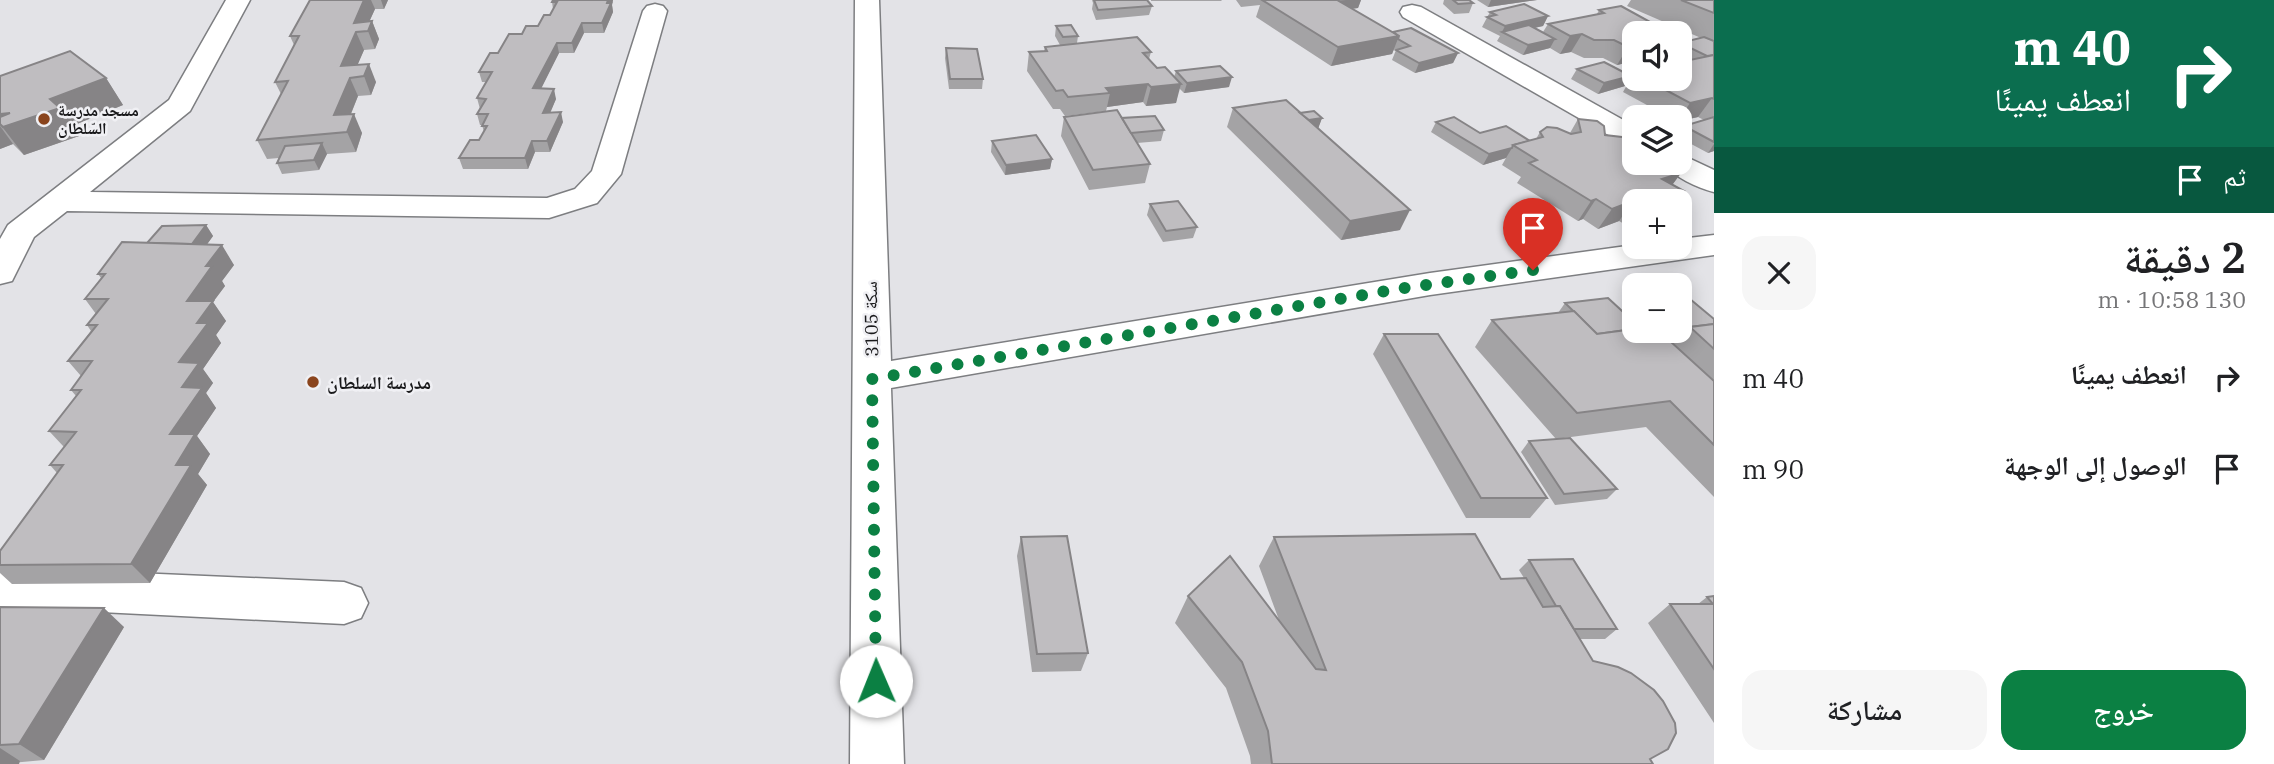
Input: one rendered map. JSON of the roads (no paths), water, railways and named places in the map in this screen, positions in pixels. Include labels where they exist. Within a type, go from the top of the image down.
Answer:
[{"type":"street","points":[[0,273],[20,232],[180,106],[238,0]]},
{"type":"street","name":"سكة 3105","points":[[867,0],[877,764]]},
{"type":"street","points":[[59,201],[549,208],[586,197],[606,174],[655,11]]},
{"type":"street","points":[[1412,12],[1622,131]]},
{"type":"street","points":[[1692,170],[1714,183]]},
{"type":"street","points":[[872,379],[1430,284],[1714,245]]},
{"type":"street","points":[[0,587],[344,603]]},
{"type":"place","name":"مسجد مدرسة السّلطان","points":[[44,119]]},
{"type":"place","name":"مدرسة السلطان","points":[[313,382]]}]
